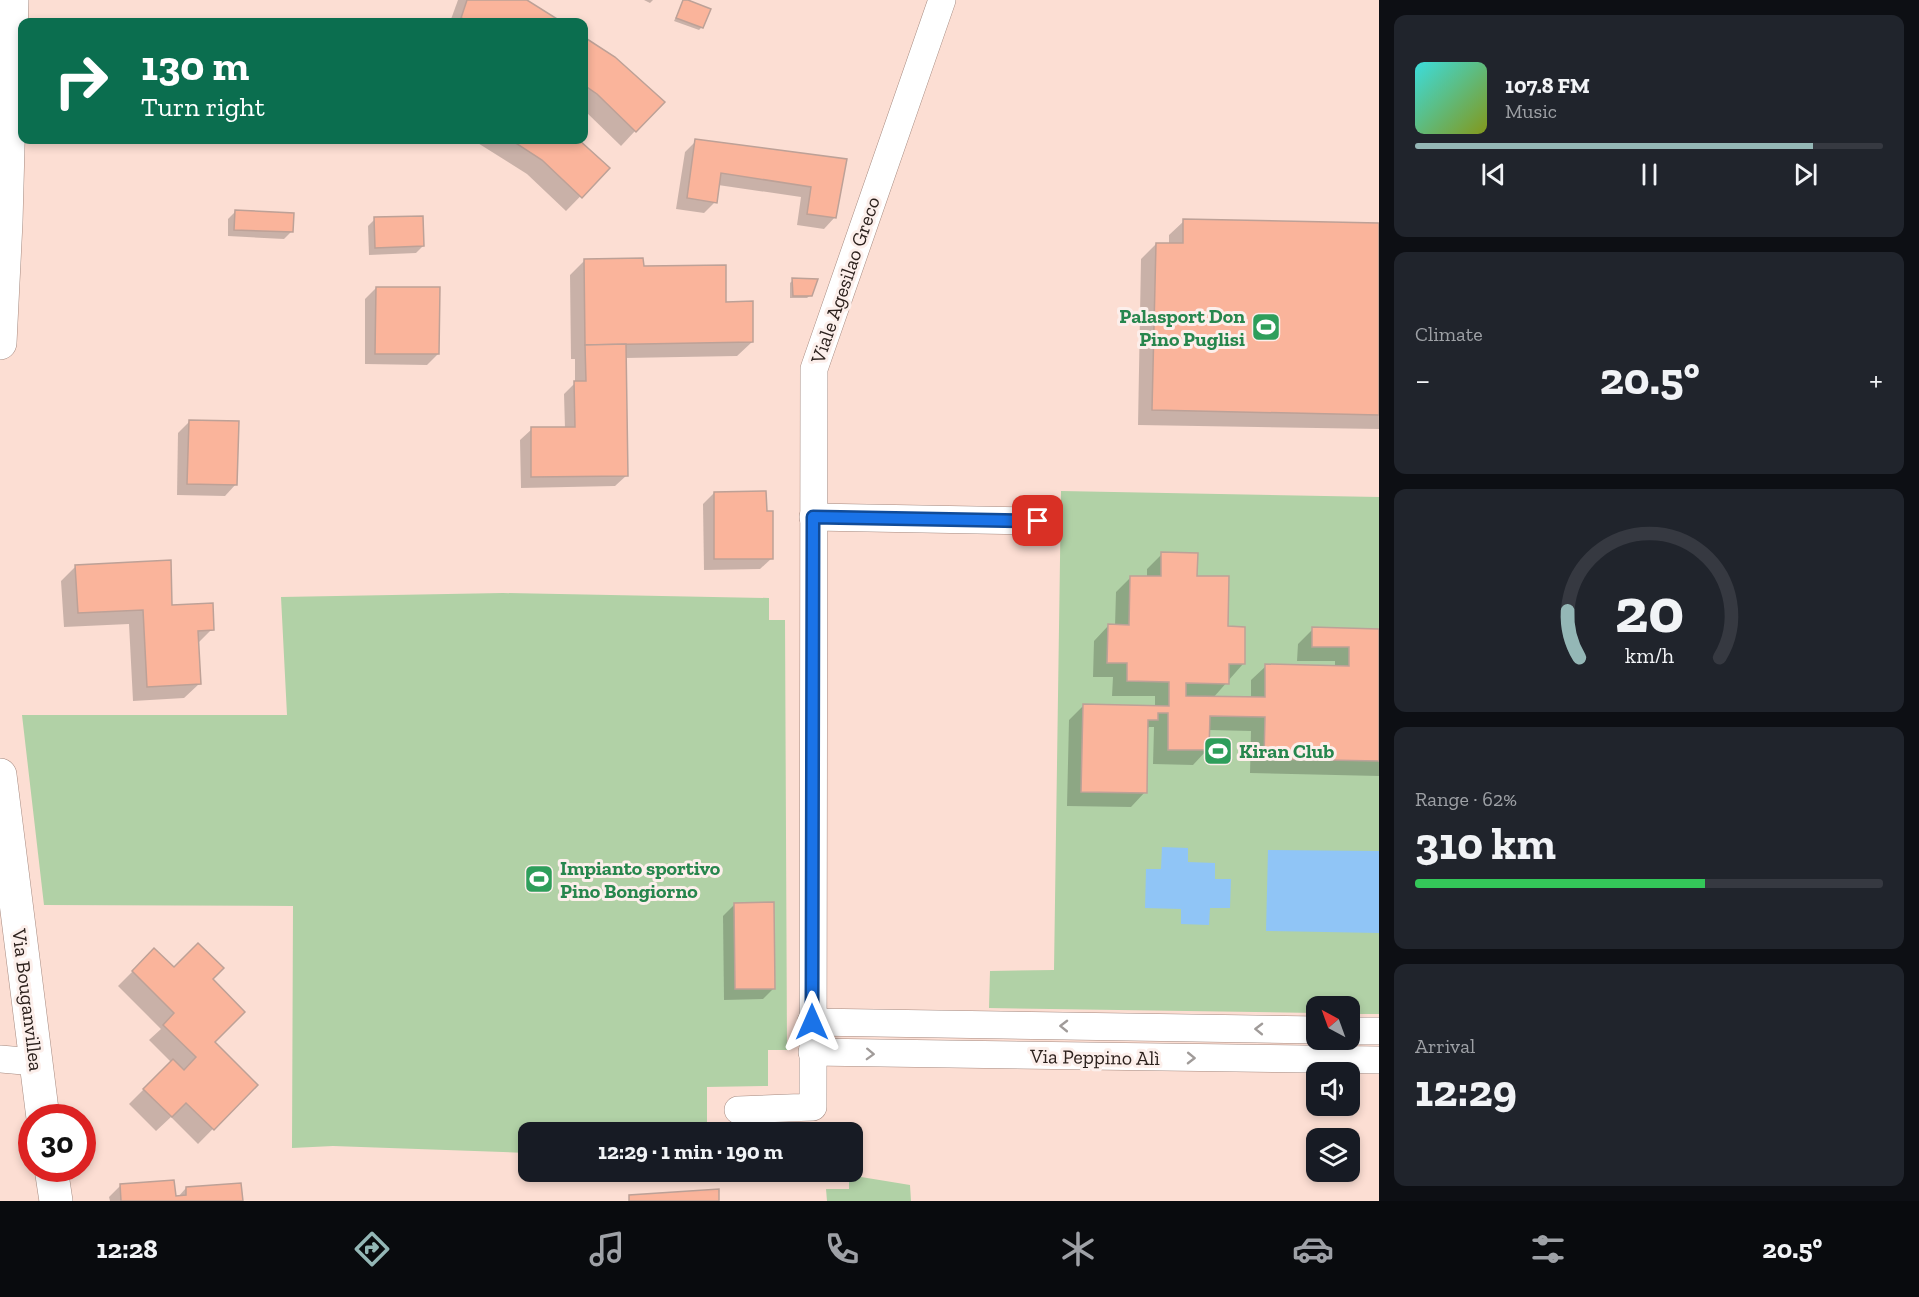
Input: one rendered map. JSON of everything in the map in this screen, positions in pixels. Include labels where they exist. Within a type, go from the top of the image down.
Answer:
[{"type":"main road","points":[[0,343],[12,0]]},
{"type":"main road","name":"Via Bouganvillea","points":[[0,775],[41,1104]]},
{"type":"main road","points":[[53,1182],[56,1201]]},
{"type":"street","name":"Viale Agesilao Greco","points":[[738,1110],[813,1107],[814,369],[942,0]]},
{"type":"street","points":[[813,517],[1038,521]]},
{"type":"street","name":"Via Peppino Alì","points":[[812,1022],[1306,1030]]},
{"type":"street","points":[[1360,1031],[1379,1031]]},
{"type":"street","name":"Via Peppino Alì","points":[[812,1052],[1379,1060]]},
{"type":"street","points":[[0,1059],[35,1062]]},
{"type":"green space","name":"Kiran Club","points":[[1061,491],[1379,497],[1379,1014],[1360,1014],[1360,996],[1306,996],[1306,1013],[989,1008],[990,971],[1054,970]]},
{"type":"green space","name":"Impianto sportivo Pino Bongiorno","points":[[503,593],[769,598],[769,620],[785,620],[787,1050],[768,1050],[768,1086],[707,1087],[707,1122],[518,1122],[518,1153],[333,1146],[292,1148],[293,906],[44,905],[22,715],[287,715],[281,597]]},
{"type":"green space","points":[[863,1177],[910,1185],[911,1201],[827,1201],[826,1189],[849,1189],[849,1182],[863,1182]]},
{"type":"water","points":[[1162,847],[1188,848],[1188,862],[1215,863],[1215,879],[1231,879],[1230,908],[1210,908],[1209,925],[1181,924],[1181,909],[1145,908],[1146,869],[1161,869]]},
{"type":"water","points":[[1268,850],[1379,851],[1379,933],[1266,931]]},
{"type":"building","points":[[467,0],[527,0],[556,18],[461,18]]},
{"type":"building","points":[[683,0],[711,9],[703,28],[676,18]]},
{"type":"building","points":[[588,40],[615,57],[665,102],[636,132],[588,88]]},
{"type":"building","points":[[695,139],[847,159],[836,218],[807,214],[811,187],[721,173],[717,203],[687,198]]},
{"type":"building","points":[[517,144],[583,144],[610,168],[582,198],[542,160]]},
{"type":"building","points":[[235,210],[294,213],[293,232],[234,230]]},
{"type":"building","points":[[423,216],[424,246],[375,248],[374,217]]},
{"type":"building","name":"Palasport Don Pino Puglisi","points":[[1183,219],[1379,223],[1379,415],[1152,410],[1156,243],[1183,243]]},
{"type":"building","points":[[643,258],[644,266],[726,265],[726,302],[753,301],[753,342],[585,345],[584,259]]},
{"type":"building","points":[[792,278],[818,279],[812,296],[793,296]]},
{"type":"building","points":[[376,287],[440,287],[439,354],[375,354]]},
{"type":"building","points":[[626,344],[628,476],[531,477],[531,427],[575,427],[574,381],[586,381],[585,345]]},
{"type":"building","points":[[189,420],[239,421],[237,485],[187,484]]},
{"type":"building","points":[[766,491],[767,511],[773,511],[773,559],[714,559],[714,492]]},
{"type":"building","points":[[1161,552],[1198,553],[1197,576],[1229,576],[1228,626],[1245,627],[1245,664],[1229,664],[1229,684],[1186,683],[1186,696],[1265,697],[1265,664],[1349,666],[1349,647],[1312,647],[1312,627],[1379,629],[1379,761],[1264,759],[1265,717],[1210,716],[1209,750],[1168,750],[1168,713],[1158,713],[1158,720],[1148,720],[1147,793],[1081,792],[1083,704],[1169,706],[1169,682],[1127,681],[1127,663],[1107,663],[1108,624],[1129,625],[1130,576],[1161,576]]},
{"type":"building","points":[[171,560],[172,605],[213,603],[214,630],[198,631],[201,684],[147,687],[143,610],[78,613],[75,565]]},
{"type":"building","points":[[774,902],[775,989],[735,989],[734,903]]},
{"type":"building","points":[[198,943],[224,968],[213,979],[245,1012],[215,1042],[258,1085],[214,1130],[186,1103],[172,1117],[143,1089],[173,1059],[184,1070],[196,1057],[163,1025],[174,1013],[132,971],[154,948],[174,967]]},
{"type":"building","points":[[174,1180],[176,1196],[186,1195],[186,1187],[241,1183],[243,1201],[121,1201],[120,1184]]},
{"type":"building","points":[[719,1189],[719,1201],[629,1201],[629,1195]]},
{"type":"place","name":"Palasport Don Pino Puglisi","points":[[1266,327]]},
{"type":"place","name":"Kiran Club","points":[[1218,751]]},
{"type":"place","name":"Impianto sportivo Pino Bongiorno","points":[[539,879]]},
{"type":"route","points":[[812,1022],[813,517],[1038,521]]}]
